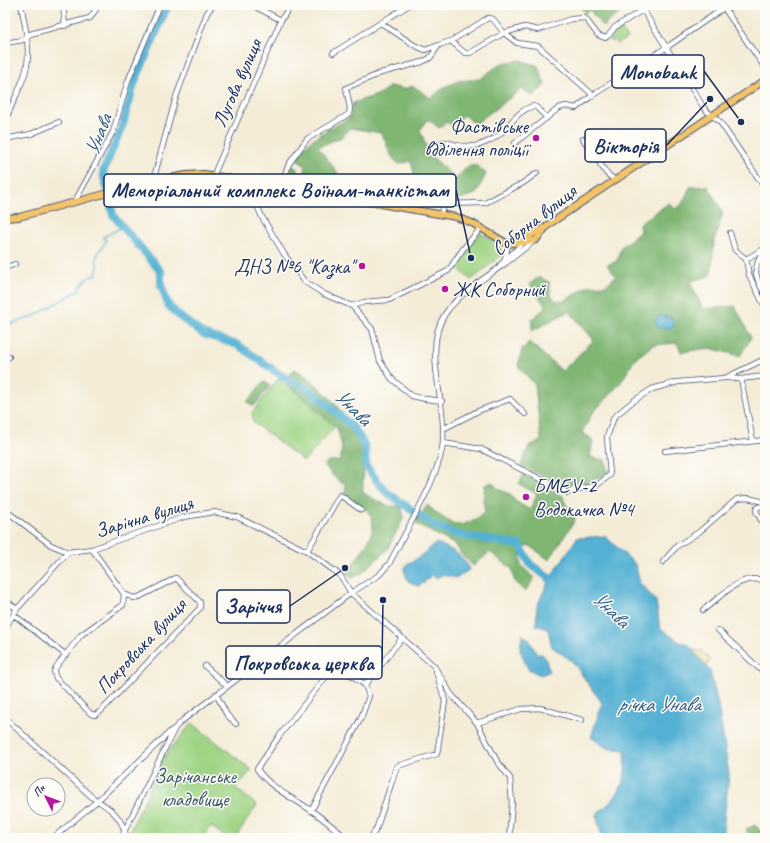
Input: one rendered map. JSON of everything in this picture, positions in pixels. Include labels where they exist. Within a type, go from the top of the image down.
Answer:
[{"type":"main road","name":"Соборна вулиця","points":[[535,237],[548,225],[765,80]]},
{"type":"main road","points":[[5,218],[19,217],[153,181],[186,175],[214,174],[441,214],[462,219],[508,244],[535,237]]},
{"type":"main road","points":[[502,240],[524,241]]},
{"type":"street","points":[[5,121],[23,79],[28,54],[27,37],[21,5]]},
{"type":"street","points":[[63,5],[65,26]]},
{"type":"street","points":[[5,43],[23,40],[30,34],[65,26],[90,18],[99,5]]},
{"type":"street","points":[[77,202],[113,132],[128,81],[160,5]]},
{"type":"street","points":[[153,181],[176,97],[207,14],[213,5]]},
{"type":"street","points":[[252,5],[281,20]]},
{"type":"street","name":"Лугова вулиця","points":[[214,174],[281,20],[291,5]]},
{"type":"street","points":[[333,53],[409,5]]},
{"type":"street","points":[[640,5],[666,48],[711,116],[715,117],[720,122],[765,188]]},
{"type":"street","points":[[516,143],[546,118],[563,107],[576,108],[592,95],[666,48],[724,6],[765,68]]},
{"type":"street","points":[[451,41],[465,53],[470,53],[504,33],[525,27],[538,30],[571,18],[585,18],[598,34],[604,38],[608,36],[615,28],[643,10]]},
{"type":"street","points":[[381,22],[414,45],[425,50],[451,41],[488,18],[493,19],[504,33],[517,43],[538,46],[592,95]]},
{"type":"street","points":[[280,186],[289,164],[307,139],[349,114],[350,108],[346,88],[350,84],[381,73],[422,62],[430,58],[439,45]]},
{"type":"street","points":[[442,142],[446,141],[462,146],[471,146],[489,142],[497,136],[518,114],[533,106],[536,107],[546,118]]},
{"type":"street","points":[[5,138],[31,134],[59,122]]},
{"type":"street","points":[[583,139],[607,174],[614,180]]},
{"type":"street","points":[[441,214],[444,204],[485,203],[523,183],[537,173]]},
{"type":"street","points":[[250,189],[262,216],[284,254],[305,282],[324,294],[352,306],[372,330],[380,360],[392,379],[412,396],[442,401]]},
{"type":"street","points":[[352,306],[364,302],[389,300],[448,271],[463,249],[481,228]]},
{"type":"street","points":[[730,233],[735,250],[746,259],[748,275],[764,305]]},
{"type":"street","name":"Соборна вулиця","points":[[351,593],[379,575],[389,564],[439,464],[443,443],[443,429],[442,401],[435,364],[436,338],[438,328],[445,314],[459,299],[535,237]]},
{"type":"street","points":[[497,269],[524,241]]},
{"type":"street","points":[[497,269],[524,247],[524,241]]},
{"type":"street","points":[[505,259],[508,244]]},
{"type":"street","points":[[746,259],[765,248]]},
{"type":"street","points":[[765,248],[755,269],[757,279],[765,294]]},
{"type":"street","points":[[5,268],[15,264]]},
{"type":"street","points":[[725,378],[765,359]]},
{"type":"street","points":[[443,443],[481,449],[568,493],[573,490],[596,486],[610,475],[607,437],[614,417],[632,402],[652,389],[672,384],[725,378],[741,379],[765,376]]},
{"type":"street","points":[[741,379],[753,441]]},
{"type":"street","points":[[443,429],[478,411],[510,399],[525,414]]},
{"type":"street","points":[[665,451],[765,440]]},
{"type":"street","points":[[307,551],[340,495],[361,510]]},
{"type":"street","points":[[663,562],[677,546],[699,532],[737,499],[748,498],[765,503]]},
{"type":"street","points":[[765,503],[757,508],[756,511],[765,527]]},
{"type":"street","points":[[5,510],[51,545],[68,552],[17,609],[5,628]]},
{"type":"street","name":"Зарічна вулиця","points":[[68,552],[92,549],[184,517],[214,512],[237,517],[307,551],[340,575],[351,593],[434,666],[451,694],[477,723],[496,761],[510,778],[512,803],[509,838]]},
{"type":"street","points":[[92,549],[124,594]]},
{"type":"street","name":"Покровська вулиця","points":[[176,578],[181,581],[200,605],[200,608],[102,711],[95,715],[88,712],[56,678],[54,672],[56,667],[66,655],[81,635],[123,605],[124,594],[129,597],[139,597],[176,578]]},
{"type":"street","points":[[704,610],[732,587],[750,580],[765,581]]},
{"type":"street","points":[[53,838],[97,801],[175,728],[216,694],[351,593]]},
{"type":"street","points":[[5,600],[17,609]]},
{"type":"street","points":[[14,615],[66,655]]},
{"type":"street","points":[[718,630],[765,674]]},
{"type":"street","points":[[365,686],[402,638]]},
{"type":"street","points":[[311,811],[361,718],[369,696],[365,686],[336,664],[280,735],[257,769],[265,780],[279,791],[311,811],[347,838]]},
{"type":"street","points":[[205,666],[227,686]]},
{"type":"street","points":[[371,838],[377,827],[397,766],[437,754],[444,701],[434,666]]},
{"type":"street","points":[[216,694],[227,715],[236,724]]},
{"type":"street","points":[[477,723],[498,715],[521,709],[540,708],[582,720]]},
{"type":"street","points":[[5,718],[97,801],[104,804],[123,823],[127,838]]},
{"type":"street","points":[[121,838],[175,728]]},
{"type":"green space","points":[[579,5],[615,5],[622,12],[608,21],[603,27],[590,10],[585,13]]},
{"type":"green space","points":[[621,28],[627,38],[617,44],[614,40],[611,42],[609,39]]},
{"type":"green space","points":[[520,60],[538,66],[545,85],[533,96],[522,89],[475,124],[464,115],[452,127],[447,122],[439,128],[428,119],[420,130],[430,155],[456,179],[468,166],[478,166],[486,174],[476,194],[460,199],[449,193],[438,191],[428,182],[417,187],[418,197],[409,202],[391,191],[399,187],[408,190],[414,173],[411,161],[399,164],[395,161],[390,154],[381,133],[350,128],[342,137],[318,147],[338,173],[336,187],[323,188],[285,180],[291,165],[297,169],[297,177],[305,178],[305,166],[296,158],[314,138],[350,118],[353,103],[380,94],[390,86],[404,89],[413,86],[431,98],[444,87],[459,81],[480,79],[500,64]]},
{"type":"green space","points":[[708,186],[723,213],[714,241],[711,275],[690,282],[703,309],[735,306],[751,338],[740,356],[710,348],[681,352],[677,343],[653,345],[635,359],[621,382],[592,414],[582,432],[593,440],[590,457],[605,460],[608,474],[570,489],[521,466],[529,446],[541,441],[535,385],[518,366],[522,349],[529,342],[562,371],[594,340],[569,311],[532,331],[532,319],[546,307],[530,284],[539,277],[549,282],[551,295],[556,301],[564,301],[588,286],[606,285],[616,276],[607,265],[617,261],[621,247],[640,232],[639,224],[669,203],[676,209],[682,204],[690,187]]},
{"type":"green space","points":[[480,233],[491,239],[500,247],[502,255],[471,280],[457,267],[460,257]]},
{"type":"green space","points":[[295,369],[325,393],[351,425],[357,436],[362,452],[364,464],[363,493],[388,506],[401,506],[404,517],[387,550],[362,573],[352,578],[346,573],[361,553],[370,536],[373,528],[372,520],[367,510],[345,494],[346,486],[334,477],[324,465],[328,461],[340,461],[342,446],[337,428],[284,381]]},
{"type":"green space","points":[[278,379],[338,423],[304,461],[254,423],[252,413]]},
{"type":"green space","points":[[264,381],[270,386],[254,406],[247,402]]},
{"type":"green space","points":[[524,474],[563,496],[565,503],[575,520],[549,560],[529,545],[520,552],[521,565],[534,578],[525,592],[514,580],[512,569],[490,552],[473,566],[461,554],[456,545],[416,524],[427,505],[442,517],[455,524],[468,523],[476,519],[485,512],[483,499],[485,485],[492,482],[498,489],[510,494],[515,501],[530,510],[537,494],[519,484]]},
{"type":"green space","name":"Зарічанське кладовище","points":[[192,723],[252,770],[235,788],[257,805],[235,838],[227,838],[211,826],[202,838],[135,838],[129,833],[166,754]]},
{"type":"green space","points":[[755,825],[765,838],[750,838],[746,829]]},
{"type":"sand","points":[[692,649],[702,651],[710,660],[706,667]]},
{"type":"water","points":[[660,315],[671,318],[675,324],[673,328],[658,328],[655,321]]},
{"type":"water","name":"річка Унава","points":[[605,536],[635,564],[640,583],[656,601],[660,628],[680,642],[688,644],[710,671],[718,705],[729,774],[723,830],[725,838],[602,838],[596,814],[612,801],[621,787],[625,771],[625,750],[607,748],[591,737],[602,703],[572,661],[552,647],[548,629],[536,625],[537,606],[550,578],[577,538]]},
{"type":"water","points":[[437,543],[452,550],[461,557],[468,565],[469,570],[457,578],[442,575],[436,578],[432,575],[418,586],[408,581],[404,570],[408,563],[412,562]]},
{"type":"water","points":[[522,635],[528,638],[537,654],[542,654],[546,659],[549,672],[540,675],[528,669],[520,650]]},
{"type":"waterway","name":"Унава","points":[[168,5],[134,84],[123,124],[103,172],[113,215],[161,272],[161,284],[168,305],[179,316],[203,334],[238,345],[282,376],[310,390],[353,427],[365,446],[366,466],[385,491],[433,525],[458,535],[520,545],[530,564],[557,584]]},
{"type":"waterway","points":[[5,326],[32,317],[80,290],[79,288],[86,280],[96,275],[99,267],[96,260],[97,256],[106,240],[103,237],[123,227]]},
{"type":"place","name":"Вікторія","points":[[710,99]]},
{"type":"place","name":"Monobank","points":[[741,122]]},
{"type":"place","name":"Фастівське вдділення поліції","points":[[536,138]]},
{"type":"place","name":"Меморіальний комплекс Воїнам-танкістам","points":[[471,258]]},
{"type":"place","name":"ДНЗ №6 \"Казка\"","points":[[362,266]]},
{"type":"place","name":"ЖК Соборний","points":[[445,289]]},
{"type":"place","name":"БМЕУ-2 Водокачка №4","points":[[526,497]]},
{"type":"place","name":"Заріччя","points":[[345,568]]},
{"type":"place","name":"Покровська церква","points":[[383,600]]}]
